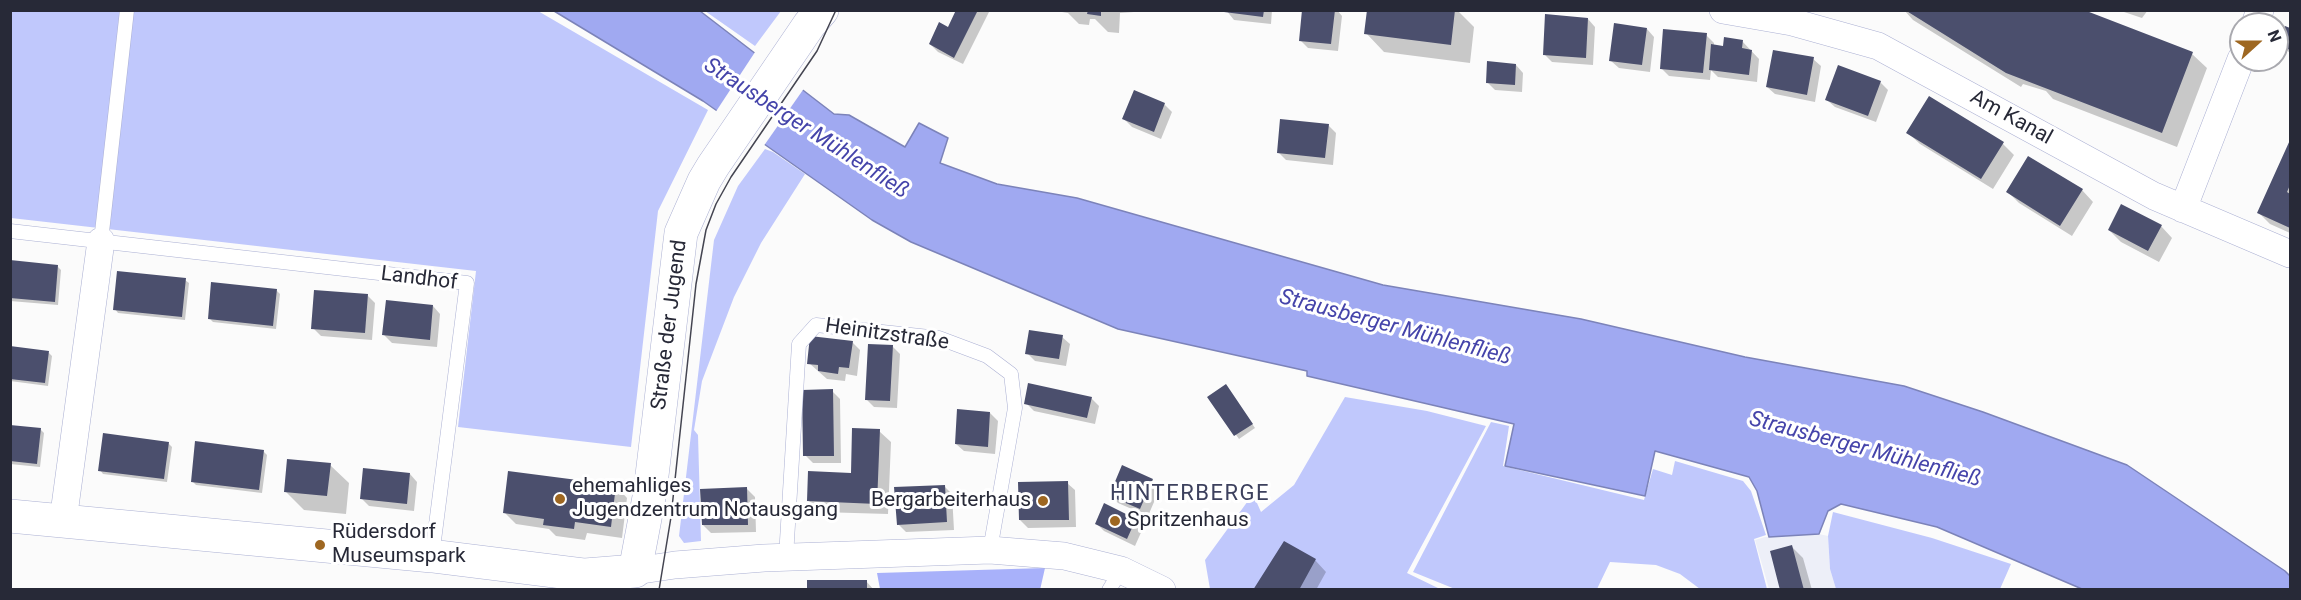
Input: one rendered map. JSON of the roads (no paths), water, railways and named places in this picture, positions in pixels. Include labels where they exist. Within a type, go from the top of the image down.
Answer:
[{"type":"main road","name":"Straße der Jugend","points":[[634,571],[650,492],[681,233],[713,166],[815,18]]},
{"type":"main road","points":[[10,516],[432,556],[585,575],[634,571]]},
{"type":"street","name":"Am Kanal","points":[[1723,10],[1792,22],[1878,46],[2154,196],[2290,254]]},
{"type":"street","points":[[2183,209],[2236,72]]},
{"type":"street","points":[[63,521],[100,241]]},
{"type":"street","points":[[634,571],[691,563],[786,557],[990,550],[1064,556],[1115,580],[1162,590]]},
{"type":"lane","points":[[100,241],[127,10]]},
{"type":"lane","name":"Landhof","points":[[10,231],[467,283],[432,556]]},
{"type":"lane","name":"Heinitzstraße","points":[[786,557],[799,344],[816,325],[939,338],[987,356],[1011,374],[1016,408],[990,550]]},
{"type":"water","name":"Strausberger Mühlenfließ","points":[[554,11],[700,11],[834,114],[849,115],[905,147],[919,123],[948,138],[940,163],[997,184],[1077,198],[1383,285],[1581,319],[1745,357],[1904,386],[1983,412],[2127,465],[2285,571],[2290,576],[2290,589],[2082,589],[1937,527],[1841,504],[1828,511],[1819,534],[1769,537],[1757,491],[1749,477],[1655,451],[1645,496],[1505,466],[1514,424],[1307,376],[1307,371],[1118,329],[911,242],[872,220],[703,101]]},
{"type":"tram line","points":[[659,590],[671,517],[696,284],[706,230],[716,204],[731,177],[817,51],[836,10]]},
{"type":"place","name":"ehemahliges Jugendzentrum Notausgang","points":[[560,499]]},
{"type":"place","name":"Bergarbeiterhaus","points":[[1043,501]]},
{"type":"place","name":"Spritzenhaus","points":[[1115,521]]},
{"type":"place","name":"Rüdersdorf Museumspark","points":[[320,545]]},
{"type":"district","name":"HINTERBERGE","points":[[1190,494]]}]
